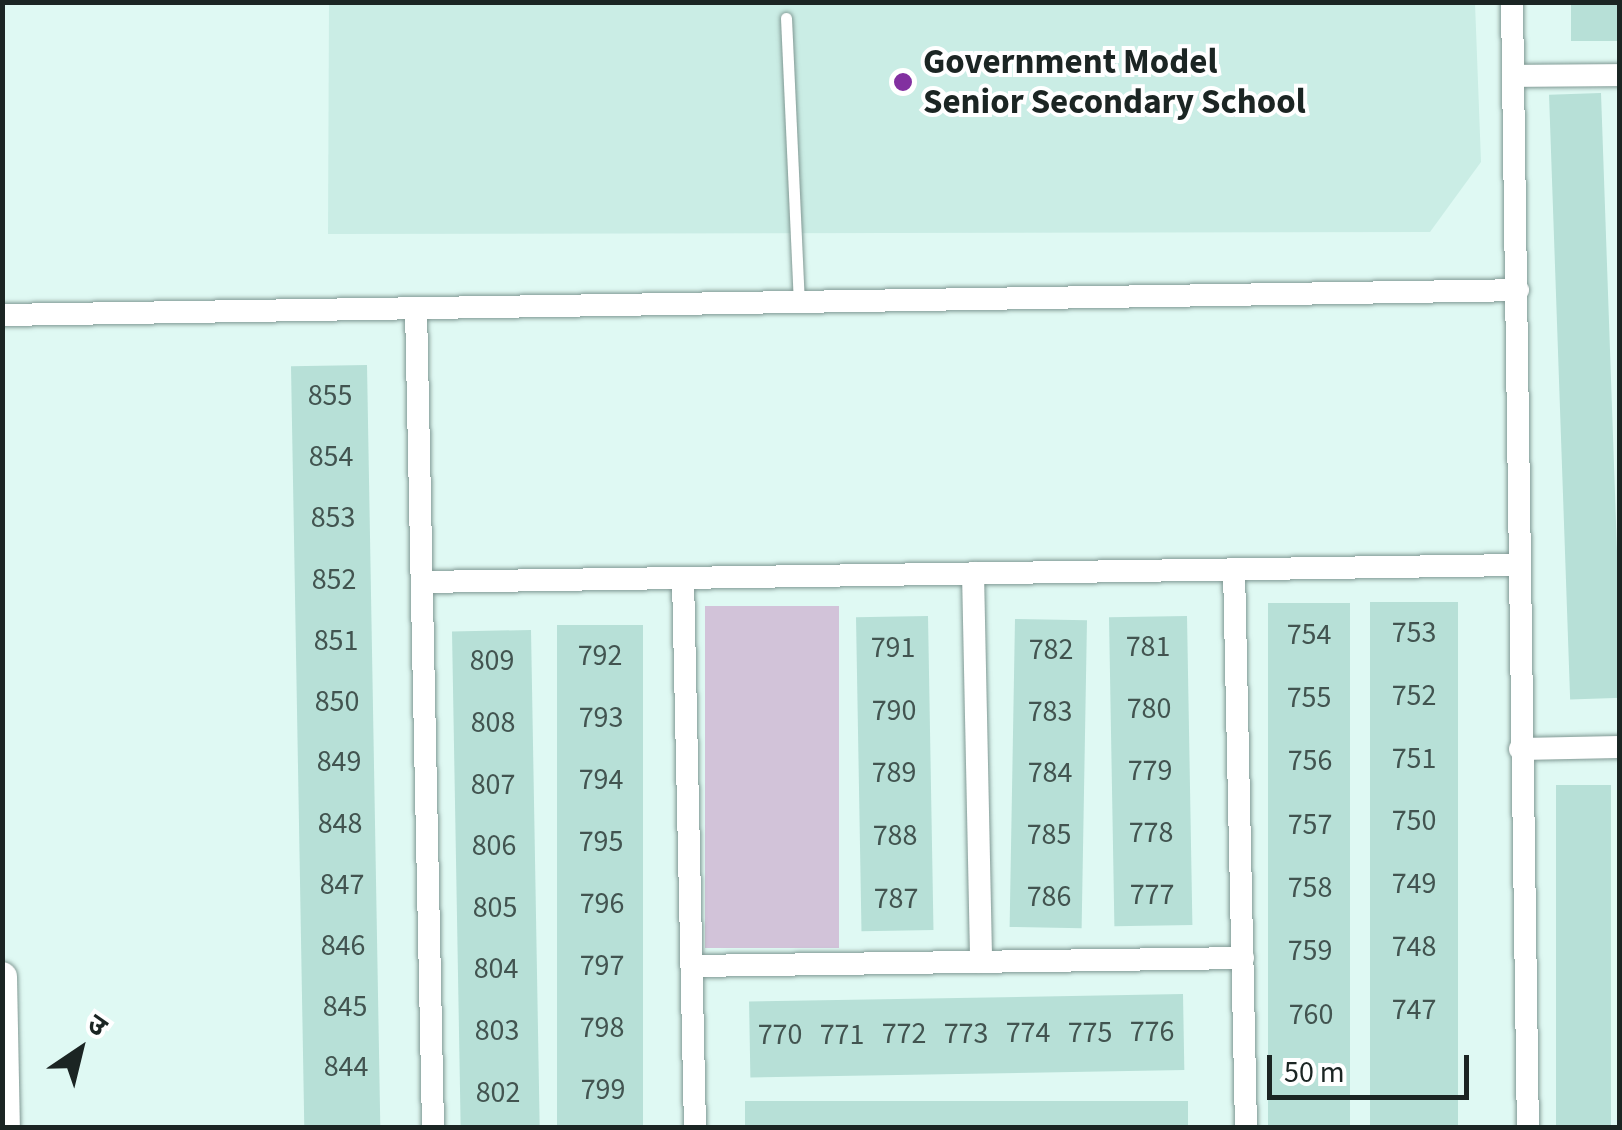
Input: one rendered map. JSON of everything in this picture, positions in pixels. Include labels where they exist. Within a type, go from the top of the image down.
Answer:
[{"type":"street","points":[[1512,2],[1518,290],[1516,565],[1528,1128]]},
{"type":"street","points":[[1514,76],[1620,75]]},
{"type":"street","points":[[2,315],[1518,290]]},
{"type":"street","points":[[416,308],[433,1128]]},
{"type":"street","points":[[422,582],[1516,565]]},
{"type":"street","points":[[1234,570],[1246,1128]]},
{"type":"street","points":[[973,574],[981,962]]},
{"type":"street","points":[[683,578],[695,1128]]},
{"type":"street","points":[[1520,749],[1620,747]]},
{"type":"street","points":[[692,966],[1243,958]]},
{"type":"street","points":[[2,977],[5,1128]]},
{"type":"lane","points":[[786,18],[799,301]]},
{"type":"shaded area","name":"Government Model Senior Secondary School","points":[[329,3],[1475,3],[1481,162],[1430,232],[328,234]]},
{"type":"shaded area","points":[[705,606],[839,606],[839,948],[705,948]]},
{"type":"building","points":[[1571,2],[1620,2],[1620,41],[1571,41]]},
{"type":"building","points":[[1601,93],[1620,698],[1570,699],[1549,95]]},
{"type":"building","points":[[367,365],[380,1128],[304,1128],[291,366]]},
{"type":"building","points":[[1370,602],[1458,602],[1458,1128],[1370,1128]]},
{"type":"building","points":[[1268,603],[1350,603],[1350,1128],[1268,1128]]},
{"type":"building","points":[[928,616],[933,930],[861,931],[856,617]]},
{"type":"building","points":[[1187,616],[1192,925],[1114,926],[1109,617]]},
{"type":"building","points":[[1015,619],[1087,620],[1082,928],[1010,927]]},
{"type":"building","points":[[557,625],[643,625],[643,1128],[557,1128]]},
{"type":"building","points":[[531,630],[540,1128],[461,1128],[452,631]]},
{"type":"building","points":[[1556,785],[1611,785],[1611,1128],[1556,1128]]},
{"type":"building","points":[[1183,994],[1184,1070],[750,1078],[749,1002]]},
{"type":"building","points":[[745,1101],[1188,1101],[1188,1128],[745,1128]]},
{"type":"place","name":"Government Model Senior Secondary School","points":[[903,82]]}]
